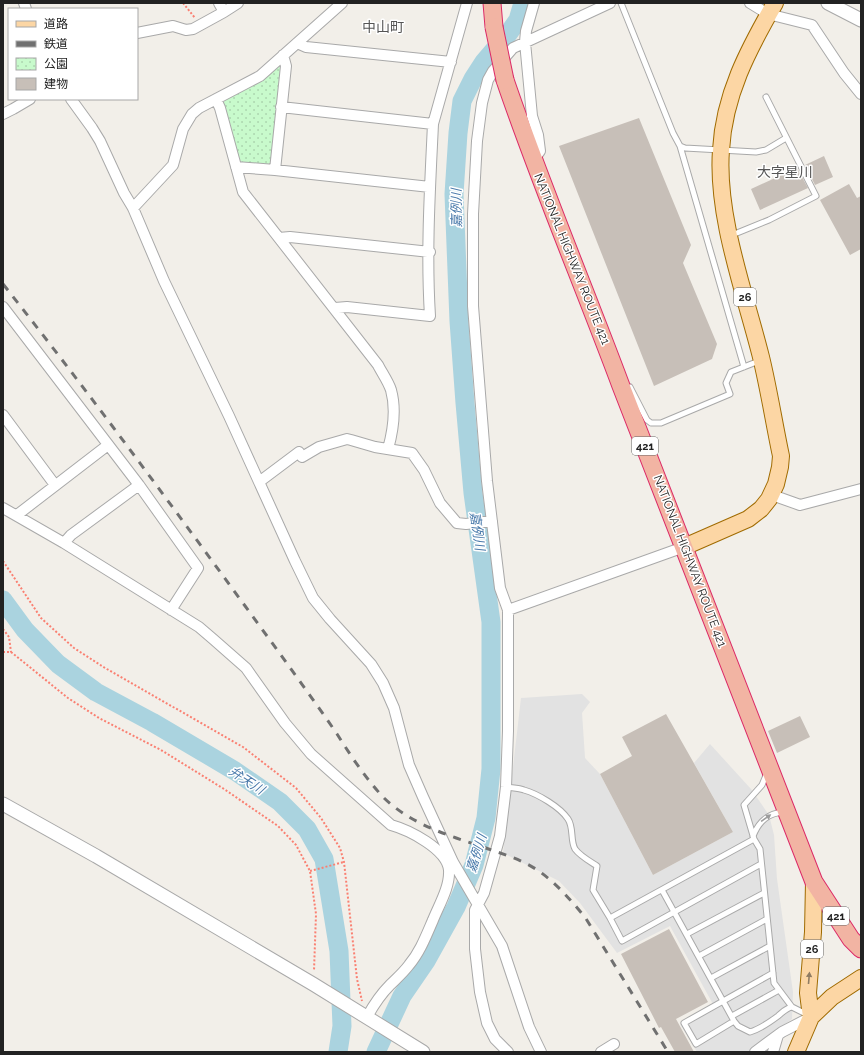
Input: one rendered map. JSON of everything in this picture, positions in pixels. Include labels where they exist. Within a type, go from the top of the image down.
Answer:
[{"type":"highway","name":"NATIONAL HIGHWAY ROUTE 421","points":[[492,3],[494,27],[505,80],[533,161],[591,306],[814,882],[851,939],[861,949]]},
{"type":"main road","name":"26","points":[[684,547],[748,519],[761,509],[772,494],[778,476],[781,456],[762,359],[729,236],[720,174],[724,125],[737,76],[772,8]]},
{"type":"main road","name":"26","points":[[811,1017],[808,993],[814,932],[814,882]]},
{"type":"main road","points":[[796,1052],[811,1017],[832,997],[861,978]]},
{"type":"street","points":[[138,33],[174,26],[186,30],[193,28],[201,25],[222,8],[238,3]]},
{"type":"street","points":[[133,208],[173,165],[183,129],[192,114],[216,99],[260,76],[342,3]]},
{"type":"street","points":[[334,308],[347,307],[430,316],[430,187],[433,124],[467,3]]},
{"type":"street","points":[[533,161],[540,151],[538,135],[532,116],[525,42],[526,31],[534,3]]},
{"type":"street","points":[[508,1052],[495,1039],[487,1023],[480,992],[475,949],[476,902],[484,893],[500,836],[506,787],[508,731],[508,610],[500,588],[489,521],[473,306],[474,176],[482,103],[488,80],[493,71],[512,48],[610,3]]},
{"type":"street","points":[[750,3],[772,8],[812,25],[844,73],[861,94]]},
{"type":"street","points":[[828,3],[861,20]]},
{"type":"street","points":[[296,43],[306,48],[451,62]]},
{"type":"street","points":[[275,170],[286,66],[283,55]]},
{"type":"street","points":[[216,99],[220,108],[244,192],[378,365],[391,389],[394,409],[388,449]]},
{"type":"street","points":[[3,114],[28,100]]},
{"type":"street","points":[[72,100],[100,141],[124,193],[133,208],[164,281],[230,416],[259,482],[314,598],[330,619],[371,664],[383,682],[394,708],[409,765],[450,863],[445,891],[419,950],[408,966],[388,986],[373,1006],[367,1018]]},
{"type":"street","points":[[281,107],[433,124]]},
{"type":"street","points":[[236,167],[430,187]]},
{"type":"street","points":[[279,238],[290,237],[430,252]]},
{"type":"street","points":[[3,307],[139,485],[198,568],[171,610]]},
{"type":"street","points":[[3,415],[55,485]]},
{"type":"street","points":[[259,482],[299,452],[302,456],[319,447],[340,441],[351,440],[375,447],[412,453],[424,470],[440,503],[457,523],[466,524],[489,521]]},
{"type":"street","points":[[17,515],[108,445]]},
{"type":"street","points":[[64,543],[71,535],[139,485]]},
{"type":"street","points":[[772,494],[800,504],[861,489]]},
{"type":"street","points":[[3,508],[64,543],[198,627],[246,668],[285,723],[311,754],[391,825],[401,828],[424,840],[450,863],[460,876],[502,946],[529,1027],[541,1052]]},
{"type":"street","points":[[508,610],[684,547]]},
{"type":"street","points":[[3,804],[96,856],[313,984],[422,1052]]},
{"type":"street","points":[[756,1052],[778,1036],[811,1017]]},
{"type":"street","points":[[773,1052],[778,1036]]},
{"type":"street","points":[[601,1052],[614,1044]]},
{"type":"lane","points":[[621,3],[673,133],[680,146],[744,367]]},
{"type":"lane","points":[[729,236],[769,220],[816,196],[766,97]]},
{"type":"lane","points":[[680,146],[685,148],[756,152],[766,150],[786,138]]},
{"type":"lane","points":[[621,386],[629,386],[650,423],[661,423],[730,394],[726,383],[731,372],[762,359]]},
{"type":"lane","points":[[769,766],[762,784],[744,805],[753,837],[760,849],[774,983],[792,1007],[811,1017]]},
{"type":"lane","points":[[506,787],[524,790],[543,799],[558,808],[568,819],[572,827],[573,843],[576,850],[597,866],[593,890],[622,941],[761,864]]},
{"type":"lane","points":[[610,918],[662,890],[753,837],[761,820],[769,815],[776,812],[787,811]]},
{"type":"lane","points":[[662,890],[738,1026],[750,1032],[757,1030],[788,1008],[792,1007]]},
{"type":"lane","points":[[687,934],[764,892]]},
{"type":"lane","points":[[698,956],[767,919]]},
{"type":"lane","points":[[711,978],[770,946]]},
{"type":"lane","points":[[773,973],[684,1023],[696,1044],[779,990]]},
{"type":"path","points":[[183,3],[201,25]]},
{"type":"path","points":[[3,561],[41,618],[74,648],[105,668],[243,747],[296,788],[321,818],[340,848],[344,862],[357,979],[367,1018]]},
{"type":"path","points":[[3,629],[9,637],[12,652],[68,698],[99,718],[161,750],[224,789],[278,826],[296,845],[310,871],[316,914],[313,984]]},
{"type":"path","points":[[3,652],[12,652]]},
{"type":"path","points":[[310,871],[344,862]]},
{"type":"green space","points":[[279,66],[282,68],[272,161],[267,165],[245,163],[240,161],[223,103],[226,99],[262,81]]},
{"type":"shaded area","points":[[582,694],[590,702],[582,713],[585,758],[600,774],[653,875],[733,832],[694,763],[710,744],[751,789],[769,815],[774,835],[777,879],[793,992],[792,1019],[749,1052],[697,1052],[680,1024],[714,1006],[670,926],[617,953],[580,903],[559,881],[503,853],[521,698]]},
{"type":"building","points":[[639,118],[691,245],[683,263],[717,344],[712,359],[654,386],[559,146]]},
{"type":"building","points":[[824,156],[833,177],[815,185],[805,165]]},
{"type":"building","points":[[797,168],[808,188],[760,210],[751,189]]},
{"type":"building","points":[[849,184],[857,198],[861,196],[861,249],[850,255],[820,200]]},
{"type":"building","points":[[666,714],[733,832],[653,875],[600,774],[632,756],[622,737]]},
{"type":"building","points":[[800,716],[810,737],[777,753],[768,731]]},
{"type":"building","points":[[669,929],[708,1002],[676,1019],[694,1052],[675,1052],[661,1027],[659,1028],[621,954]]},
{"type":"waterway","name":"嘉例川","points":[[376,1052],[402,996],[426,961],[456,907],[474,865],[486,818],[491,769],[491,622],[473,493],[465,403],[459,321],[454,194],[458,133],[462,101],[473,79],[484,62],[518,20],[523,3]]},
{"type":"waterway","name":"弁天川","points":[[3,600],[25,630],[58,664],[96,692],[152,722],[235,771],[280,802],[307,829],[324,859],[339,951],[342,1026],[338,1052]]},
{"type":"railway","points":[[3,284],[108,420],[176,512],[278,651],[377,791],[395,807],[419,823],[445,834],[518,860],[532,867],[549,879],[585,917],[668,1052]]},
{"type":"district","name":"中山町","points":[[383,27]]},
{"type":"district","name":"大字星川","points":[[785,172]]}]
